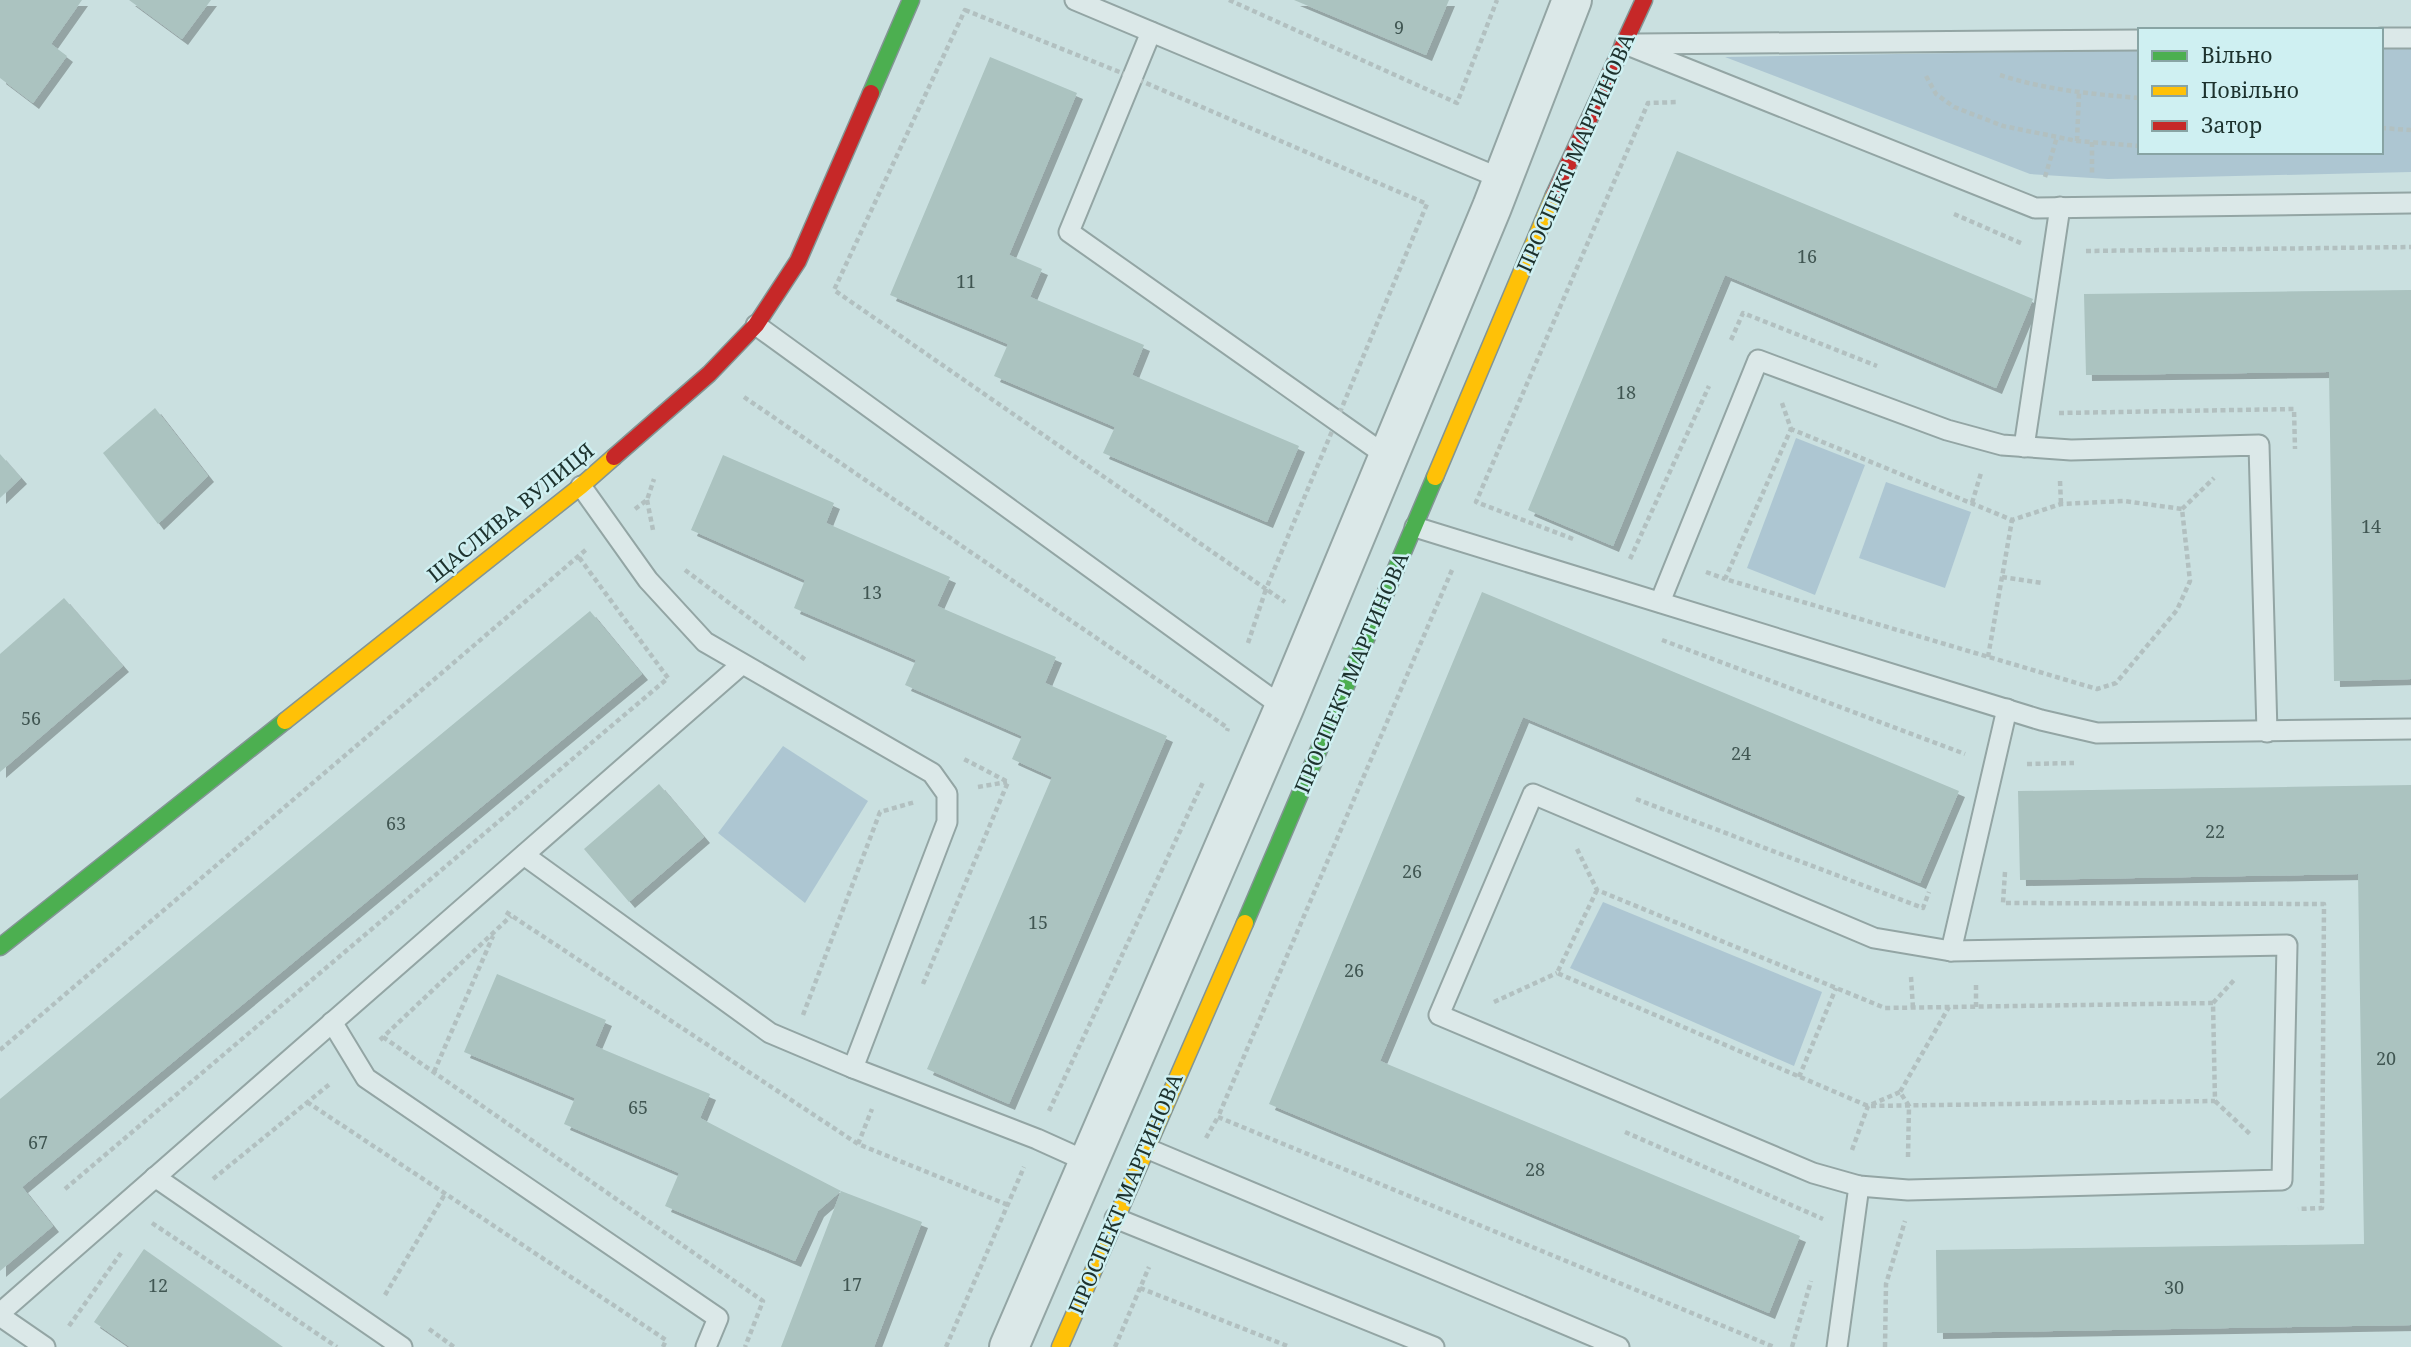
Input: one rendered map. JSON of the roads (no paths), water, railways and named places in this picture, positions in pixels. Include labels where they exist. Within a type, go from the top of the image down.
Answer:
[{"type":"street","name":"ЩАСЛИВА ВУЛИЦЯ","points":[[0,947],[581,486],[709,374],[756,325],[798,261],[911,0]]},
{"type":"street","points":[[1009,1347],[1284,708],[1502,180],[1572,0]]},
{"type":"street","name":"ПРОСПЕКТ МАРТИНОВА","points":[[1060,1347],[1325,738],[1552,200],[1644,0]]},
{"type":"street","points":[[1502,180],[1552,200]]},
{"type":"street","points":[[1284,708],[1325,738]]},
{"type":"street","points":[[1088,1162],[1138,1165]]},
{"type":"lane","points":[[1074,0],[1502,180]]},
{"type":"lane","points":[[1151,32],[1069,232],[1388,457]]},
{"type":"lane","points":[[2383,38],[2411,38]]},
{"type":"lane","points":[[1625,44],[2138,40]]},
{"type":"lane","points":[[1625,44],[2035,208],[2411,203]]},
{"type":"lane","points":[[2024,447],[2060,207]]},
{"type":"lane","points":[[756,325],[1284,708]]},
{"type":"lane","points":[[1660,602],[1758,360],[1947,430],[1989,442],[2071,450],[2259,445],[2267,732]]},
{"type":"lane","points":[[581,486],[648,580],[705,642],[933,773],[947,794],[947,822],[853,1068]]},
{"type":"lane","points":[[1415,527],[2007,709],[2096,733],[2411,729]]},
{"type":"lane","points":[[45,1347],[0,1315],[742,664]]},
{"type":"lane","points":[[1951,951],[2007,709]]},
{"type":"lane","points":[[1533,794],[1874,938],[1951,951],[2287,945],[2282,1180],[1908,1190],[1850,1183],[1800,1167],[1439,1014],[1533,794]]},
{"type":"lane","points":[[524,855],[769,1033],[1037,1139],[1088,1162]]},
{"type":"lane","points":[[332,1022],[366,1078],[719,1318],[706,1347]]},
{"type":"lane","points":[[1138,1165],[1619,1347]]},
{"type":"lane","points":[[155,1177],[402,1347]]},
{"type":"lane","points":[[1837,1347],[1850,1183]]},
{"type":"lane","points":[[1115,1218],[1434,1347]]}]
